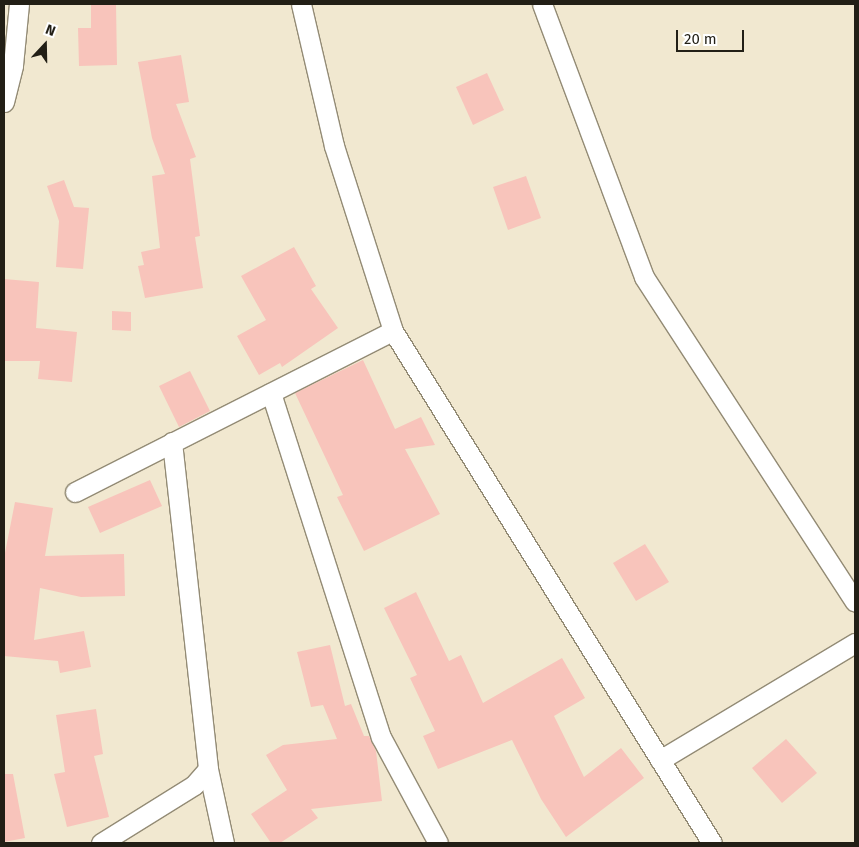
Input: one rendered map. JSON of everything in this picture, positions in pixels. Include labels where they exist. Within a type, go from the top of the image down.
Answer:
[{"type":"street","points":[[4,102],[13,65],[19,4]]},
{"type":"street","points":[[301,4],[334,146],[393,331],[712,843]]},
{"type":"street","points":[[542,4],[644,277],[855,602]]},
{"type":"street","points":[[75,492],[393,331]]},
{"type":"street","points":[[271,392],[381,737],[438,843]]},
{"type":"street","points":[[172,442],[208,769],[224,843]]},
{"type":"street","points":[[660,760],[855,644]]},
{"type":"street","points":[[101,843],[194,786],[208,769]]},
{"type":"building","points":[[91,4],[116,4],[117,65],[79,66],[78,28],[91,28]]},
{"type":"building","points":[[181,55],[189,102],[176,104],[196,157],[190,159],[200,236],[195,237],[203,288],[145,298],[138,266],[144,265],[141,252],[160,248],[152,176],[165,174],[152,138],[138,62]]},
{"type":"building","points":[[487,73],[504,110],[473,125],[456,87]]},
{"type":"building","points":[[526,176],[541,218],[508,230],[493,187]]},
{"type":"building","points":[[64,180],[74,207],[89,208],[83,269],[56,267],[59,221],[47,186]]},
{"type":"building","points":[[294,247],[316,286],[311,289],[338,328],[282,367],[280,363],[259,375],[237,336],[266,320],[241,276]]},
{"type":"building","points":[[4,279],[39,282],[36,328],[77,332],[72,382],[38,379],[40,361],[4,361]]},
{"type":"building","points":[[112,311],[131,312],[131,331],[112,330]]},
{"type":"building","points":[[363,360],[395,429],[421,417],[435,445],[405,449],[440,514],[364,551],[337,497],[343,495],[295,393]]},
{"type":"building","points":[[190,371],[210,411],[179,427],[159,386]]},
{"type":"building","points":[[150,480],[162,506],[100,533],[88,507]]},
{"type":"building","points":[[15,502],[53,508],[45,556],[124,554],[125,596],[81,597],[40,588],[34,640],[84,631],[91,667],[60,673],[58,661],[4,656],[4,558]]},
{"type":"building","points":[[645,544],[669,582],[636,601],[613,563]]},
{"type":"building","points":[[416,592],[449,661],[461,655],[483,703],[562,658],[585,698],[554,716],[584,777],[621,748],[644,778],[566,837],[541,799],[512,740],[438,769],[423,736],[435,731],[410,678],[417,675],[384,608]]},
{"type":"building","points":[[330,645],[345,706],[351,704],[364,736],[369,736],[376,751],[382,801],[311,809],[318,818],[280,843],[271,843],[251,814],[287,790],[266,755],[283,745],[337,739],[323,705],[311,707],[297,652]]},
{"type":"building","points":[[96,709],[103,754],[94,756],[109,817],[67,827],[54,774],[65,772],[56,715]]},
{"type":"building","points":[[786,739],[817,773],[782,803],[752,768]]},
{"type":"building","points":[[4,774],[13,774],[25,838],[4,842]]}]
